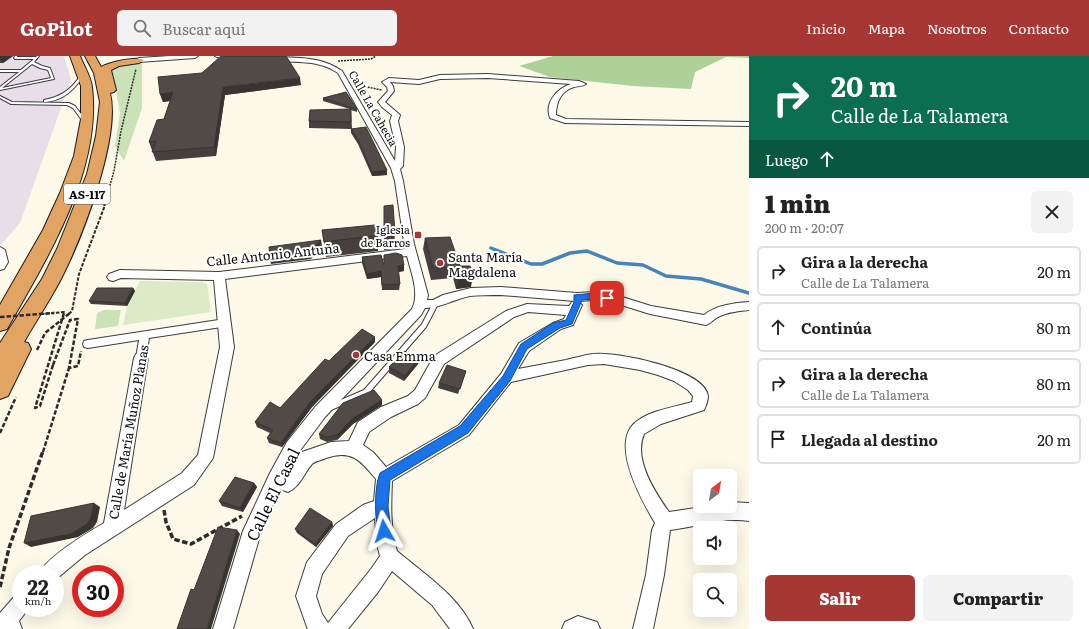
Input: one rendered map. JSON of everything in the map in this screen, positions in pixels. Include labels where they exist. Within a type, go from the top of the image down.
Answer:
[{"type":"highway","name":"AS-117","points":[[0,323],[39,255],[73,179],[81,154],[86,123],[87,101],[86,85],[75,56]]},
{"type":"highway","name":"AS-117","points":[[0,362],[51,280],[66,248],[94,174],[103,136],[106,102],[99,73],[90,56]]},
{"type":"highway","points":[[98,56],[105,60],[139,60]]},
{"type":"highway","points":[[106,102],[111,93],[105,70],[116,63],[139,60]]},
{"type":"highway","points":[[0,389],[14,364],[51,280]]},
{"type":"highway","points":[[0,310],[19,290]]},
{"type":"street","points":[[139,60],[195,56]]},
{"type":"street","points":[[218,56],[248,58]]},
{"type":"street","name":"Calle La Cahecia","points":[[262,58],[306,61],[328,65],[340,72],[394,168],[402,194],[411,252]]},
{"type":"street","points":[[394,168],[399,166],[400,161],[398,135],[394,121],[396,115],[382,104],[382,100],[391,91],[390,86],[385,82],[389,80],[419,82],[440,77],[472,76],[539,79],[583,84],[564,88],[556,96],[552,110],[553,116],[565,121],[749,124]]},
{"type":"street","points":[[0,250],[3,258],[1,266]]},
{"type":"street","points":[[411,252],[422,295],[428,304],[471,292],[501,291],[577,297],[595,296],[619,300],[650,310],[700,320],[709,319],[714,313],[732,308],[749,306]]},
{"type":"street","name":"Calle Antonio Antuña","points":[[113,277],[120,274],[219,276],[411,252]]},
{"type":"street","points":[[60,565],[80,549],[188,480],[205,458],[227,346],[219,276]]},
{"type":"street","points":[[384,477],[464,430],[506,378],[524,346],[557,326],[569,322],[578,302],[577,297]]},
{"type":"street","name":"Calle El Casal","points":[[223,629],[240,566],[258,517],[276,479],[294,447],[320,412],[417,312],[428,304]]},
{"type":"street","points":[[354,448],[363,427],[386,412],[414,400],[420,394],[439,360],[478,334],[510,314],[527,308],[573,311]]},
{"type":"street","points":[[85,344],[225,323]]},
{"type":"street","name":"Calle de María Muñoz Planas","points":[[112,529],[145,335]]},
{"type":"street","points":[[506,378],[594,359],[625,362],[657,370],[680,377],[696,386],[702,395],[702,401],[699,406],[652,421],[640,428],[635,438],[635,462],[659,514],[665,522]]},
{"type":"street","points":[[276,479],[288,484],[308,458],[331,448],[354,448],[367,457],[384,477],[382,506],[386,544],[390,557],[439,598],[463,629]]},
{"type":"street","points":[[321,629],[314,620],[306,596],[314,569],[342,530],[369,511],[382,506]]},
{"type":"street","points":[[643,629],[655,575],[661,530],[665,522],[672,520],[681,521],[734,510],[749,512]]},
{"type":"street","points":[[336,629],[348,612],[384,569],[390,557]]},
{"type":"street","points":[[572,629],[578,626],[590,629]]},
{"type":"lane","points":[[16,56],[15,58],[37,57]]},
{"type":"lane","points":[[0,88],[33,63],[37,57]]},
{"type":"lane","points":[[0,88],[53,79],[49,69],[33,63]]},
{"type":"lane","points":[[0,71],[21,71]]},
{"type":"lane","points":[[22,104],[48,100],[66,94],[72,90],[83,75]]},
{"type":"lane","points":[[0,97],[11,103],[68,104],[74,107],[86,123]]},
{"type":"path","points":[[328,65],[334,62],[371,59],[376,56]]},
{"type":"path","points":[[352,94],[362,88],[367,87],[384,91],[385,97]]},
{"type":"path","points":[[0,317],[64,312],[35,408],[40,406],[53,365],[70,320],[78,319],[69,368],[53,423],[9,548],[0,587]]},
{"type":"path","points":[[69,368],[78,366],[85,344]]},
{"type":"path","points":[[162,496],[166,522],[173,539],[191,544],[246,513],[258,517]]},
{"type":"shaded area","points":[[0,56],[64,56],[71,80],[20,223],[0,246]]},
{"type":"green space","points":[[553,56],[749,56],[749,58],[726,57],[695,72],[691,89],[633,86],[550,77],[519,66]]},
{"type":"green space","points":[[142,61],[142,108],[124,161],[115,146],[120,113],[112,68],[129,62]]},
{"type":"green space","points":[[140,281],[203,282],[207,284],[211,312],[123,325],[127,306]]},
{"type":"green space","points":[[104,310],[121,310],[118,326],[95,329],[97,313]]},
{"type":"building","points":[[221,56],[286,56],[300,78],[223,87],[214,147],[152,152],[156,141],[149,142],[157,120],[164,119],[173,92],[160,94],[158,77],[202,73]]},
{"type":"building","points":[[346,92],[357,109],[323,98]]},
{"type":"building","points":[[351,109],[351,122],[309,121],[310,110]]},
{"type":"building","points":[[366,127],[387,170],[372,172],[358,140],[351,129]]},
{"type":"building","points":[[393,205],[395,233],[384,234],[384,206]]},
{"type":"building","points":[[375,225],[378,235],[324,242],[322,230]]},
{"type":"building","points":[[450,237],[460,266],[470,266],[473,275],[459,278],[455,267],[433,268],[425,238]]},
{"type":"building","points":[[321,240],[310,253],[270,258],[269,247]]},
{"type":"building","points":[[396,253],[402,255],[404,265],[398,266],[400,284],[382,285],[381,271],[367,274],[362,257],[381,255],[384,265],[384,255]]},
{"type":"building","points":[[97,288],[133,288],[125,303],[89,301]]},
{"type":"building","points":[[362,329],[375,337],[310,402],[281,443],[267,438],[273,430],[255,422],[270,402],[280,408],[325,359],[329,361]]},
{"type":"building","points":[[404,351],[419,358],[405,376],[389,367]]},
{"type":"building","points":[[447,365],[466,371],[460,389],[439,383]]},
{"type":"building","points":[[374,390],[382,400],[352,419],[337,435],[326,437],[319,434],[343,403]]},
{"type":"building","points":[[235,477],[254,483],[240,508],[219,501]]},
{"type":"building","points":[[94,503],[91,518],[87,524],[71,534],[24,543],[31,516]]},
{"type":"building","points":[[310,508],[332,522],[315,544],[295,529]]},
{"type":"building","points":[[218,527],[237,530],[207,629],[177,629],[191,589],[194,590]]},
{"type":"waterway","points":[[491,248],[531,264],[542,264],[570,253],[587,251],[617,263],[643,265],[666,276],[701,279],[749,293]]},
{"type":"place","name":"Iglesia de Barros","points":[[418,235]]},
{"type":"place","name":"Santa María Magdalena","points":[[440,263]]},
{"type":"place","name":"Casa Emma","points":[[356,355]]},
{"type":"route","points":[[384,531],[382,506],[384,477],[464,430],[486,405],[506,378],[524,346],[557,326],[569,322],[578,302],[577,297],[595,296],[607,298]]}]
